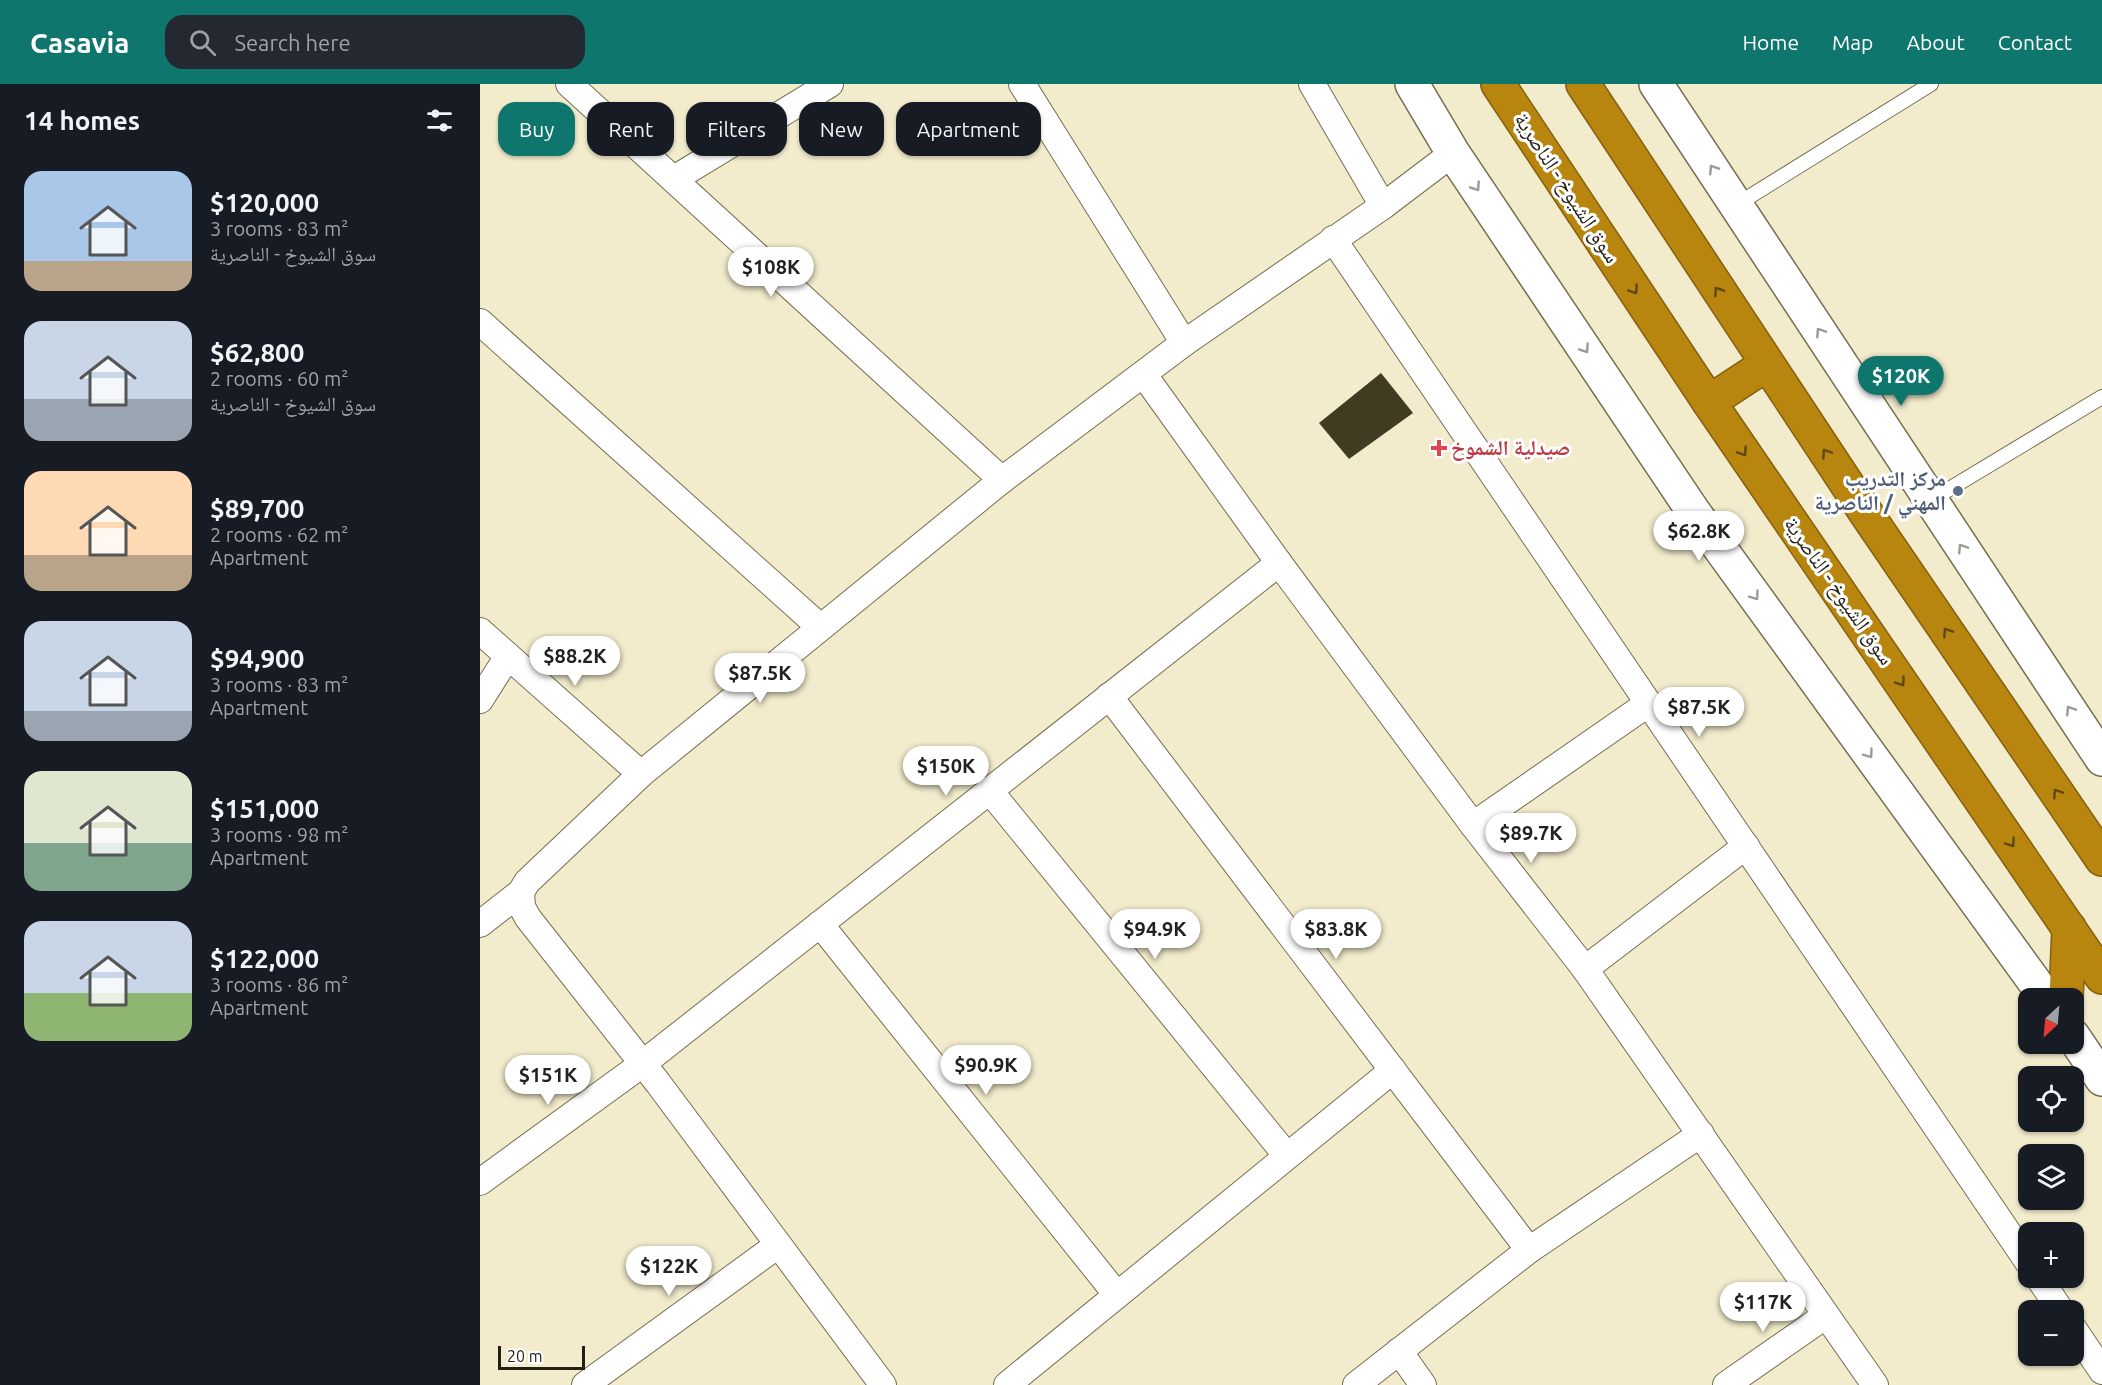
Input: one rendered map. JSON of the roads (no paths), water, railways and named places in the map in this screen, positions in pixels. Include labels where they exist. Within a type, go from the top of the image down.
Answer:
[{"type":"highway","name":"سوق الشيوخ - الناصرية","points":[[1498,84],[1709,402],[2102,977]]},
{"type":"highway","points":[[1583,84],[1767,364],[2102,859]]},
{"type":"highway","points":[[1709,402],[1767,364]]},
{"type":"highway","points":[[2066,988],[2069,928]]},
{"type":"main road","points":[[1412,84],[1453,153],[1693,511],[2039,988]]},
{"type":"main road","points":[[1656,84],[2102,759]]},
{"type":"main road","points":[[2084,1052],[2102,1079]]},
{"type":"street","points":[[568,84],[1002,480]]},
{"type":"street","points":[[674,179],[830,84]]},
{"type":"street","points":[[1022,84],[1184,343]]},
{"type":"street","points":[[1312,84],[1383,206]]},
{"type":"street","points":[[480,924],[521,892],[535,872],[641,774],[1002,480],[1184,343],[1333,238],[1383,206],[1453,153]]},
{"type":"street","points":[[1333,238],[2018,1247]]},
{"type":"street","points":[[480,322],[820,627]]},
{"type":"street","points":[[1144,375],[1279,563],[1473,825],[1585,969],[1875,1385]]},
{"type":"street","points":[[480,1182],[641,1065],[1279,563]]},
{"type":"street","points":[[480,631],[641,774]]},
{"type":"street","points":[[480,700],[508,656]]},
{"type":"street","points":[[1109,696],[1529,1250]]},
{"type":"street","points":[[1473,825],[1649,703]]},
{"type":"street","points":[[989,790],[1287,1156]]},
{"type":"street","points":[[1585,969],[1746,846]]},
{"type":"street","points":[[521,892],[522,907],[528,918],[883,1385]]},
{"type":"street","points":[[820,924],[1117,1295]]},
{"type":"street","points":[[1007,1385],[1393,1070]]},
{"type":"street","points":[[1356,1385],[1529,1250],[1701,1134]]},
{"type":"street","points":[[585,1385],[778,1245]]},
{"type":"street","points":[[1726,1385],[1825,1316]]},
{"type":"street","points":[[2084,1344],[2102,1371]]},
{"type":"street","points":[[1399,1351],[1424,1385]]},
{"type":"street","points":[[2090,1385],[2102,1376]]},
{"type":"lane","points":[[1736,205],[1931,84]]},
{"type":"lane","points":[[1931,500],[2102,398]]},
{"type":"place","name":"صيدلية الشموخ","points":[[1439,448]]},
{"type":"place","name":"مركز التدريب المهني / الناصرية","points":[[1958,491]]}]
